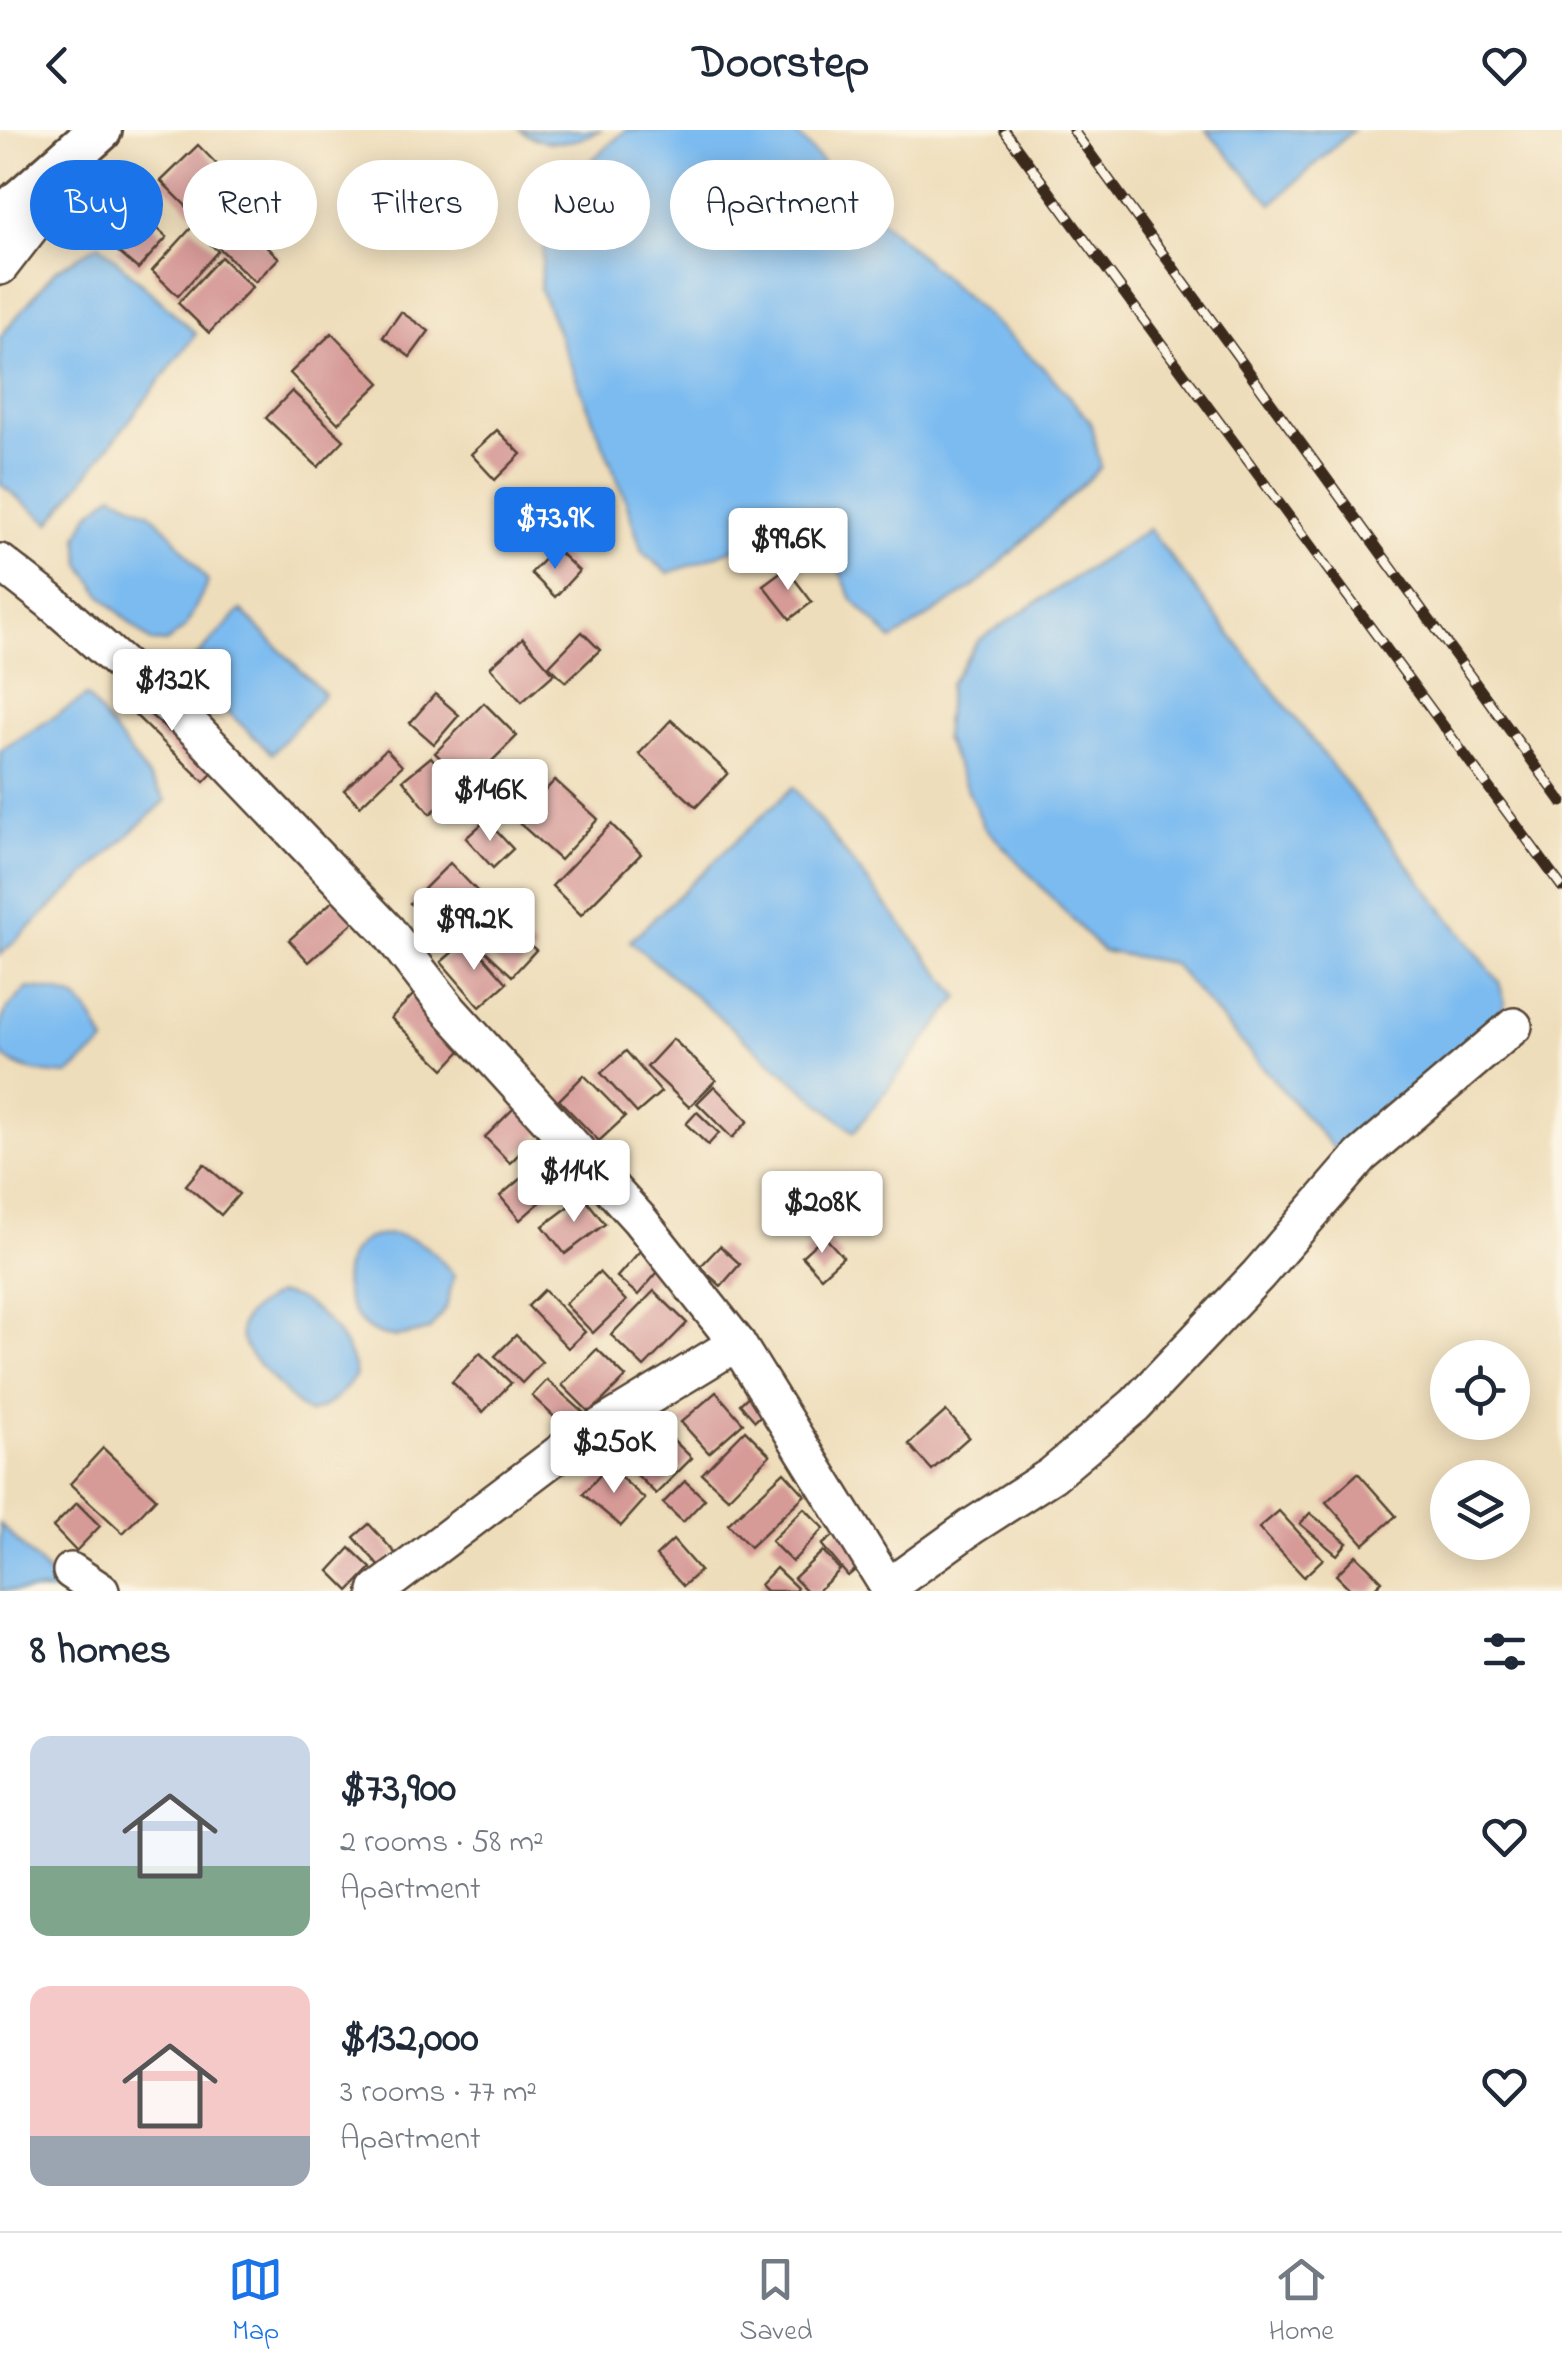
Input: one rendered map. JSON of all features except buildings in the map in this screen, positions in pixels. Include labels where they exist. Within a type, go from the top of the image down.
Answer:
[{"type":"main road","points":[[0,219],[103,130]]},
{"type":"street","points":[[0,267],[103,130]]},
{"type":"street","points":[[0,562],[196,730],[387,930],[449,1010],[640,1219],[738,1343],[889,1589],[971,1527],[1052,1475],[1135,1405],[1258,1275],[1362,1156],[1514,1026]]},
{"type":"street","points":[[377,1591],[570,1446],[738,1343]]},
{"type":"street","points":[[71,1571],[101,1591]]},
{"type":"water","points":[[520,130],[600,130],[581,138],[550,142]]},
{"type":"water","points":[[626,130],[793,130],[821,160],[670,160],[670,250],[894,250],[894,232],[1048,372],[1090,421],[1101,467],[978,584],[892,640],[852,599],[834,559],[798,524],[668,573],[642,552],[625,498],[540,289],[543,250],[650,250],[650,160],[592,160]]},
{"type":"water","points":[[1206,130],[1353,130],[1272,204]]},
{"type":"water","points":[[89,250],[105,250],[196,334],[50,523],[0,484],[0,337],[55,271]]},
{"type":"water","points":[[113,494],[150,513],[171,533],[208,582],[185,628],[166,643],[151,642],[128,621],[102,596],[81,564],[78,537],[89,514]]},
{"type":"water","points":[[1149,529],[1499,982],[1505,1003],[1490,1032],[1341,1157],[1172,963],[1102,951],[984,826],[944,738],[949,685],[979,640]]},
{"type":"water","points":[[241,610],[324,694],[272,754],[184,670]]},
{"type":"water","points":[[87,696],[166,800],[0,955],[0,751]]},
{"type":"water","points":[[793,787],[959,997],[854,1132],[630,941]]},
{"type":"water","points":[[28,988],[58,992],[77,1000],[91,1016],[105,1043],[68,1075],[23,1068],[0,1053],[4,1016]]},
{"type":"water","points":[[390,1234],[426,1247],[454,1275],[446,1308],[429,1330],[382,1335],[369,1329],[350,1306],[345,1277],[354,1249],[366,1239]]},
{"type":"water","points":[[277,1294],[304,1303],[328,1322],[346,1348],[356,1375],[330,1403],[308,1413],[250,1354],[240,1334],[248,1315]]},
{"type":"water","points":[[0,1524],[64,1589],[63,1591],[0,1591]]},
{"type":"railway","points":[[1004,130],[1562,887]]},
{"type":"railway","points":[[1073,130],[1562,802]]}]
